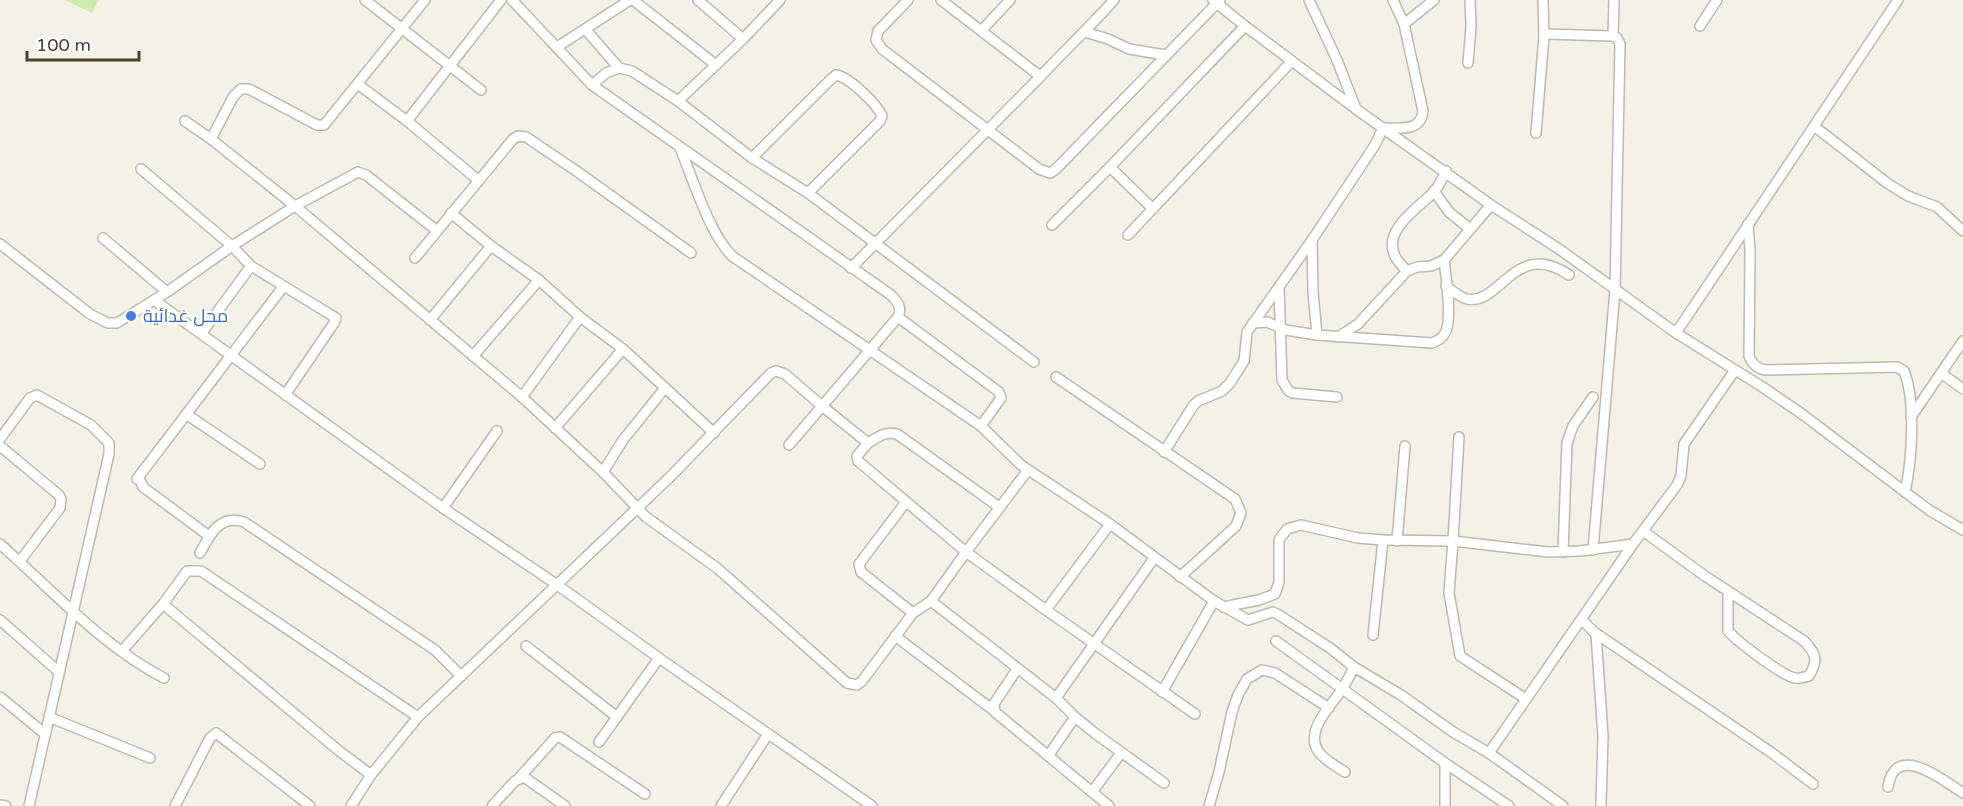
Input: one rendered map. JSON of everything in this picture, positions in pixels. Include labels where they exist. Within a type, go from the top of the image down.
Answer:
[{"type":"street","points":[[365,0],[481,90]]},
{"type":"street","points":[[211,139],[233,97],[241,89],[249,89],[321,126],[328,123],[425,0]]},
{"type":"street","points":[[407,121],[501,0]]},
{"type":"street","points":[[512,0],[592,85],[896,300],[900,306],[898,318],[789,445]]},
{"type":"street","points":[[557,47],[632,0],[716,65]]},
{"type":"street","points":[[698,0],[743,39]]},
{"type":"street","points":[[678,101],[780,0]]},
{"type":"street","points":[[908,0],[878,31],[876,40],[882,49],[1039,169],[1050,173],[1217,1],[1245,26],[1356,109],[1491,205],[1559,249],[1676,333],[1802,414],[1929,510],[1963,530]]},
{"type":"street","points":[[941,0],[1040,76]]},
{"type":"street","points":[[981,31],[1010,0]]},
{"type":"street","points":[[851,268],[988,131],[1114,0]]},
{"type":"street","points":[[1309,0],[1337,60],[1356,109]]},
{"type":"street","points":[[1383,128],[1413,127],[1423,117],[1424,111],[1404,24],[1393,0]]},
{"type":"street","points":[[1404,24],[1434,0]]},
{"type":"street","points":[[1468,63],[1471,27],[1470,0]]},
{"type":"street","points":[[1536,133],[1544,34],[1543,0]]},
{"type":"street","points":[[1613,36],[1614,0]]},
{"type":"street","points":[[1700,26],[1717,0]]},
{"type":"street","points":[[1676,333],[1898,0]]},
{"type":"street","points":[[1052,225],[1245,26]]},
{"type":"street","points":[[586,30],[619,68]]},
{"type":"street","points":[[1085,32],[1129,49],[1166,55]]},
{"type":"street","points":[[1544,34],[1613,36],[1620,44],[1615,290],[1593,550]]},
{"type":"street","points":[[1128,235],[1292,61]]},
{"type":"street","points":[[592,85],[606,73],[619,68],[632,71],[678,101],[752,158],[808,193],[1034,362]]},
{"type":"street","points":[[752,158],[830,80],[837,75],[844,77],[878,108],[882,116],[880,121],[808,193]]},
{"type":"street","points":[[359,85],[407,121],[478,180]]},
{"type":"street","points":[[185,121],[295,206],[522,397],[603,472],[646,517],[717,568],[847,683],[857,685],[862,681],[912,613],[931,601],[1028,470]]},
{"type":"street","points":[[1814,126],[1887,183],[1908,196],[1937,207],[1963,231]]},
{"type":"street","points":[[1164,452],[1193,406],[1198,401],[1222,391],[1230,383],[1244,361],[1245,336],[1312,240],[1375,145],[1383,128]]},
{"type":"street","points":[[415,258],[478,180],[518,136],[526,137],[575,170],[691,253]]},
{"type":"street","points":[[680,148],[715,233],[732,256],[981,426],[1013,459],[1110,524],[1218,604],[1248,620],[1273,612],[1453,732],[1489,753],[1563,806]]},
{"type":"street","points":[[1110,167],[1153,208]]},
{"type":"street","points":[[141,169],[232,246],[251,266],[336,318],[285,395]]},
{"type":"street","points":[[0,244],[90,314],[108,323],[117,323],[295,206],[361,171],[436,231]]},
{"type":"street","points":[[1407,271],[1395,256],[1394,240],[1397,229],[1404,219],[1440,184],[1446,171]]},
{"type":"street","points":[[1434,191],[1449,212],[1470,229]]},
{"type":"street","points":[[1338,337],[1358,324],[1407,271],[1417,267],[1431,266],[1444,260],[1491,205]]},
{"type":"street","points":[[451,213],[623,349],[714,433]]},
{"type":"street","points":[[1748,224],[1749,356],[1752,363],[1766,370],[1901,368],[1908,381],[1911,417],[1911,452],[1905,492]]},
{"type":"street","points":[[103,238],[167,292]]},
{"type":"street","points":[[1312,240],[1317,335]]},
{"type":"street","points":[[430,320],[491,246]]},
{"type":"street","points":[[1253,323],[1266,322],[1286,330],[1317,335],[1432,343],[1443,337],[1447,329],[1444,260]]},
{"type":"street","points":[[1446,286],[1460,296],[1475,299],[1488,293],[1527,266],[1536,263],[1549,264],[1569,275]]},
{"type":"street","points":[[201,334],[251,266]]},
{"type":"street","points":[[473,356],[538,280]]},
{"type":"street","points":[[209,536],[143,488],[140,480],[137,479],[283,286]]},
{"type":"street","points":[[1279,287],[1282,380],[1292,393],[1337,397]]},
{"type":"street","points":[[154,300],[443,508],[556,584],[872,806]]},
{"type":"street","points":[[522,397],[580,317]]},
{"type":"street","points":[[898,318],[999,392],[1001,398],[981,426]]},
{"type":"street","points":[[1911,417],[1963,341]]},
{"type":"street","points":[[555,428],[623,349]]},
{"type":"street","points":[[1489,753],[1633,544],[1678,483],[1684,444],[1735,370]]},
{"type":"street","points":[[351,806],[371,775],[418,717],[638,508],[771,373],[776,371],[785,374],[868,443]]},
{"type":"street","points":[[1941,373],[1963,389]]},
{"type":"street","points":[[1056,377],[1164,452],[1225,490],[1235,499],[1240,513],[1236,526],[1180,577]]},
{"type":"street","points":[[603,472],[623,440],[665,388]]},
{"type":"street","points":[[0,439],[30,398],[37,395],[91,425],[109,443],[109,454],[28,806]]},
{"type":"street","points":[[1563,552],[1568,443],[1573,426],[1593,397]]},
{"type":"street","points":[[186,414],[260,464]]},
{"type":"street","points":[[443,508],[497,431]]},
{"type":"street","points":[[999,507],[897,434],[890,432],[883,434],[868,443],[857,456],[858,461],[966,552],[1196,714]]},
{"type":"street","points":[[1460,437],[1449,593],[1460,656],[1526,699]]},
{"type":"street","points":[[0,446],[61,499],[60,508],[20,561]]},
{"type":"street","points":[[1397,541],[1405,446]]},
{"type":"street","points":[[906,502],[859,564],[861,572],[912,613]]},
{"type":"street","points":[[200,553],[209,536],[218,526],[228,520],[235,519],[244,522],[435,650],[461,676]]},
{"type":"street","points":[[1046,610],[1110,524]]},
{"type":"street","points":[[1218,604],[1259,600],[1275,594],[1279,582],[1279,540],[1287,529],[1301,525],[1358,538],[1453,541],[1536,552],[1593,550],[1633,544]]},
{"type":"street","points":[[1643,531],[1804,641],[1812,649],[1815,658],[1815,666],[1809,676],[1795,678],[1764,661],[1728,631],[1728,591]]},
{"type":"street","points":[[1373,635],[1383,540]]},
{"type":"street","points":[[0,544],[73,611],[142,666],[164,678]]},
{"type":"street","points":[[1056,698],[1154,558]]},
{"type":"street","points":[[122,651],[163,604],[187,571],[201,571],[418,717]]},
{"type":"street","points":[[931,601],[1056,698],[1075,717],[1121,753],[1164,783]]},
{"type":"street","points":[[163,604],[371,775]]},
{"type":"street","points":[[1162,692],[1218,604]]},
{"type":"street","points":[[0,620],[59,672]]},
{"type":"street","points":[[1582,620],[1596,634],[1772,753],[1813,784]]},
{"type":"street","points":[[1596,634],[1603,736],[1601,806]]},
{"type":"street","points":[[896,636],[993,710],[1109,806]]},
{"type":"street","points":[[1276,641],[1445,763],[1509,806]]},
{"type":"street","points":[[526,646],[617,717]]},
{"type":"street","points":[[599,742],[659,658]]},
{"type":"street","points":[[1345,772],[1321,755],[1316,746],[1318,724],[1354,667]]},
{"type":"street","points":[[993,710],[994,704],[1017,669]]},
{"type":"street","points":[[1209,806],[1232,712],[1241,688],[1251,676],[1262,670],[1275,673],[1329,708]]},
{"type":"street","points":[[0,697],[45,734]]},
{"type":"street","points":[[49,717],[150,758]]},
{"type":"street","points":[[1048,756],[1075,717]]},
{"type":"street","points":[[177,805],[210,738],[216,733],[310,806]]},
{"type":"street","points":[[721,806],[768,734]]},
{"type":"street","points":[[492,806],[555,738],[560,737],[645,794]]},
{"type":"street","points":[[1092,792],[1121,753]]},
{"type":"street","points":[[1445,763],[1445,806]]},
{"type":"street","points":[[1888,787],[1888,782],[1896,770],[1914,765],[1939,777],[1963,793]]},
{"type":"street","points":[[519,778],[528,779],[560,804]]},
{"type":"street","points":[[0,804],[6,806]]},
{"type":"green space","points":[[65,0],[99,0],[92,13]]},
{"type":"place","name":"محل غدائية","points":[[131,316]]}]
